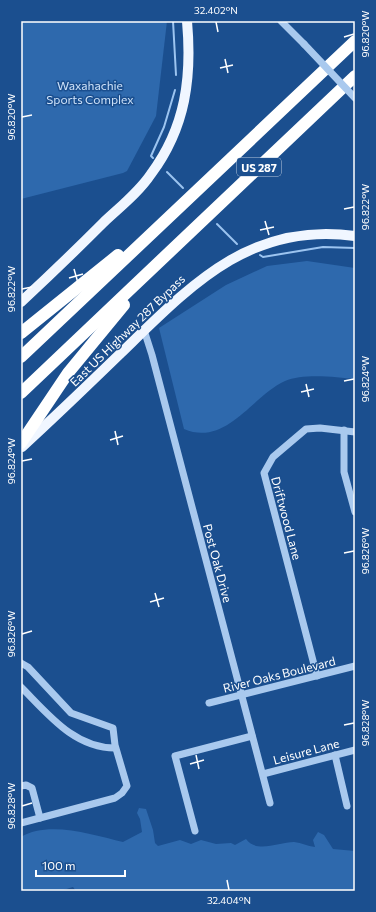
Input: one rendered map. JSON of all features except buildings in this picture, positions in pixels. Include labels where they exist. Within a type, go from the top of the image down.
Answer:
[{"type":"highway","name":"US 287","points":[[21,357],[355,41]]},
{"type":"highway","name":"US 287","points":[[21,393],[355,76]]},
{"type":"highway","points":[[21,333],[46,315],[153,225],[168,218]]},
{"type":"highway","points":[[21,443],[68,373],[163,258]]},
{"type":"main road","points":[[21,302],[130,198],[151,175],[171,142],[185,101],[190,67],[187,21]]},
{"type":"main road","name":"East US Highway 287 Bypass","points":[[21,448],[168,306],[202,277],[243,252],[279,240],[313,235],[355,236]]},
{"type":"street","points":[[281,21],[355,98]]},
{"type":"street","name":"Post Oak Drive","points":[[144,330],[152,354],[270,803]]},
{"type":"street","name":"Driftwood Lane","points":[[317,676],[264,473],[273,457],[302,431],[320,428],[355,432]]},
{"type":"street","points":[[344,430],[344,472],[355,512]]},
{"type":"street","points":[[21,663],[28,667],[71,713],[113,728],[116,748],[127,786],[122,793],[115,798],[21,823]]},
{"type":"street","name":"River Oaks Boulevard","points":[[209,703],[241,694],[275,688],[355,666]]},
{"type":"street","points":[[21,687],[63,730],[83,741],[103,748],[116,748]]},
{"type":"street","points":[[195,831],[176,756],[252,736]]},
{"type":"street","name":"Leisure Lane","points":[[263,774],[355,750]]},
{"type":"street","points":[[335,755],[347,806]]},
{"type":"street","points":[[21,786],[26,785],[32,788],[40,818]]},
{"type":"green space","name":"Waxahachie Sports Complex","points":[[21,21],[167,21],[156,116],[127,171],[21,199]]},
{"type":"green space","points":[[307,261],[355,268],[355,379],[310,376],[285,381],[261,397],[226,426],[213,431],[199,433],[184,429],[159,328],[226,285],[267,266]]},
{"type":"green space","points":[[139,808],[146,809],[153,830],[155,843],[158,846],[180,840],[191,844],[201,840],[216,844],[231,843],[235,845],[246,839],[256,846],[262,847],[294,842],[315,847],[313,840],[318,832],[324,835],[333,849],[355,851],[355,891],[76,891],[73,887],[60,891],[21,891],[21,837],[32,832],[57,829],[71,830],[123,842],[142,832],[140,819],[137,813]]},
{"type":"waterway","points":[[173,21],[176,75]]},
{"type":"waterway","points":[[153,158],[151,156],[164,127],[175,90]]},
{"type":"waterway","points":[[167,172],[183,188]]},
{"type":"waterway","points":[[217,224],[237,244]]},
{"type":"waterway","points":[[260,255],[263,257],[323,247],[355,248]]}]
